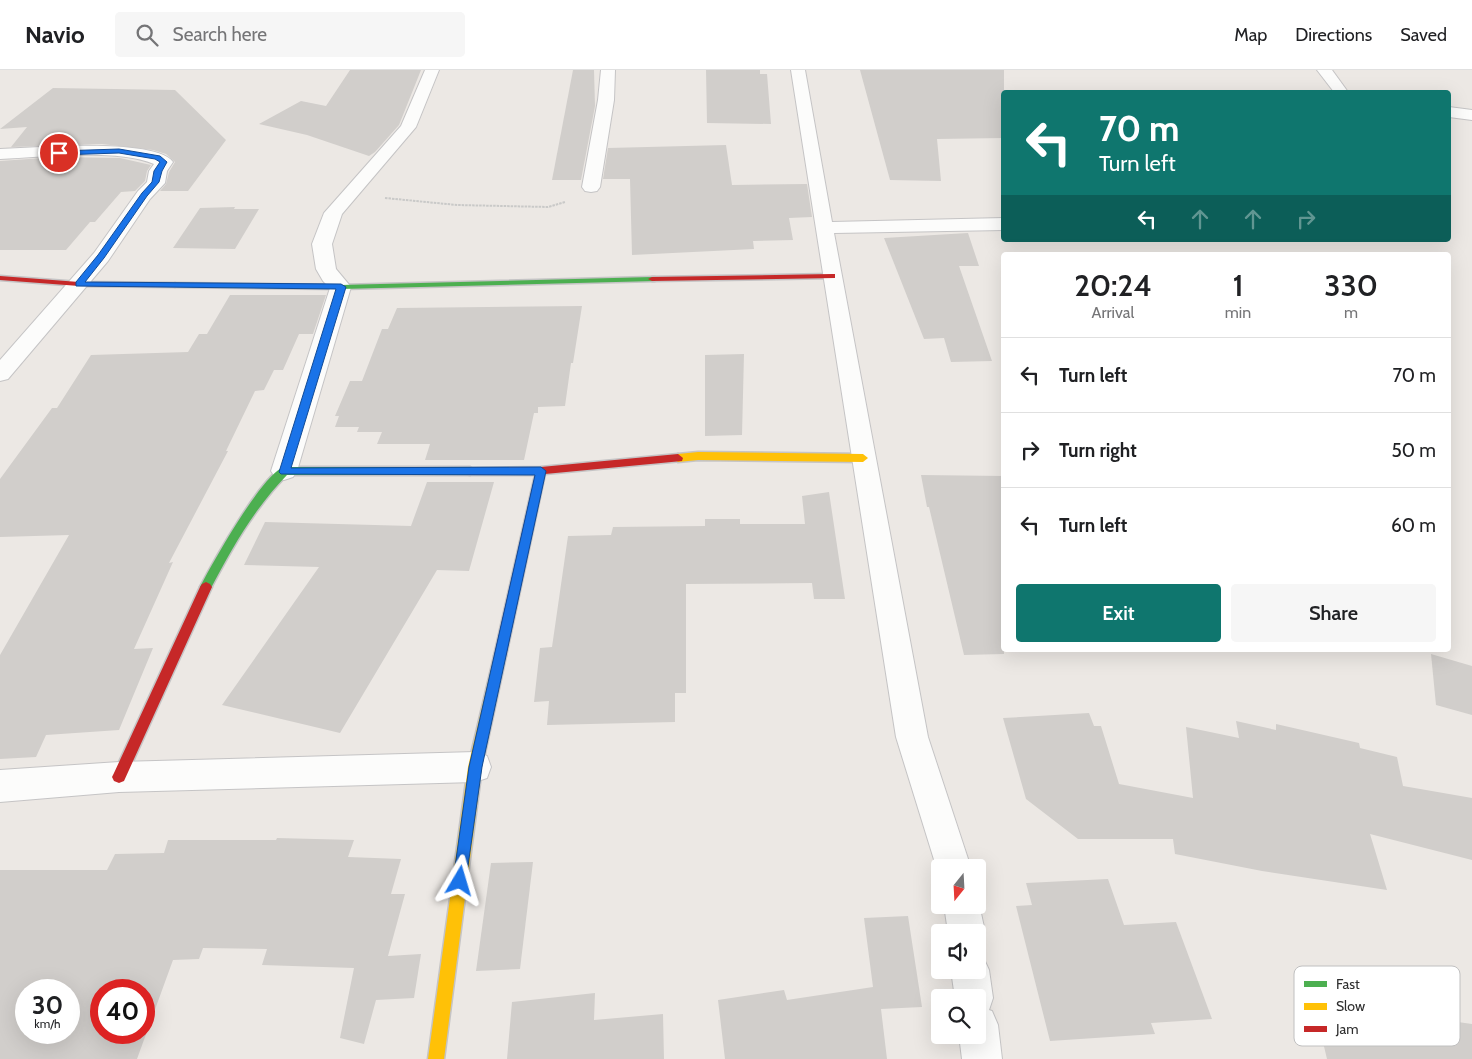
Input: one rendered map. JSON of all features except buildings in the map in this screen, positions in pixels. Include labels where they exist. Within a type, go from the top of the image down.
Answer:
[{"type":"street","points":[[341,287],[330,277],[326,269],[322,244],[333,212],[408,128],[432,70]]},
{"type":"street","points":[[591,186],[606,100],[608,70]]},
{"type":"street","points":[[798,70],[912,737],[950,859]]},
{"type":"street","points":[[1324,70],[1339,90]]},
{"type":"street","points":[[1451,112],[1472,115]]},
{"type":"street","points":[[0,154],[119,151],[157,157],[164,162],[158,171],[156,182],[144,195],[101,257],[0,374]]},
{"type":"street","points":[[824,228],[1001,224]]},
{"type":"street","points":[[0,278],[79,284],[341,287],[518,281],[832,276]]},
{"type":"street","points":[[118,777],[214,569],[264,490],[284,472],[341,287]]},
{"type":"street","points":[[284,472],[541,471],[698,456],[863,458]]},
{"type":"street","points":[[436,1059],[476,767],[541,471]]},
{"type":"street","points":[[0,786],[118,777],[476,767]]},
{"type":"street","points":[[980,1044],[982,1059]]},
{"type":"path","points":[[350,193],[458,205],[548,207],[580,198],[591,186]]},
{"type":"traffic: fast","points":[[175,285],[341,287],[652,279]]},
{"type":"traffic: fast","points":[[206,587],[240,526],[262,496],[284,471],[470,471]]},
{"type":"traffic: slow","points":[[678,458],[698,456],[863,458]]},
{"type":"traffic: slow","points":[[436,1059],[475,767],[500,656]]},
{"type":"traffic: jam","points":[[652,279],[832,276]]},
{"type":"traffic: jam","points":[[0,278],[79,284],[175,285]]},
{"type":"traffic: jam","points":[[470,471],[541,471],[678,458]]},
{"type":"traffic: jam","points":[[500,656],[541,471]]},
{"type":"traffic: jam","points":[[119,777],[206,587]]},
{"type":"route","points":[[59,153],[119,151],[157,157],[164,162],[158,171],[156,182],[144,195],[116,237],[79,284],[341,287],[284,472],[541,471],[476,767],[460,881]]}]
